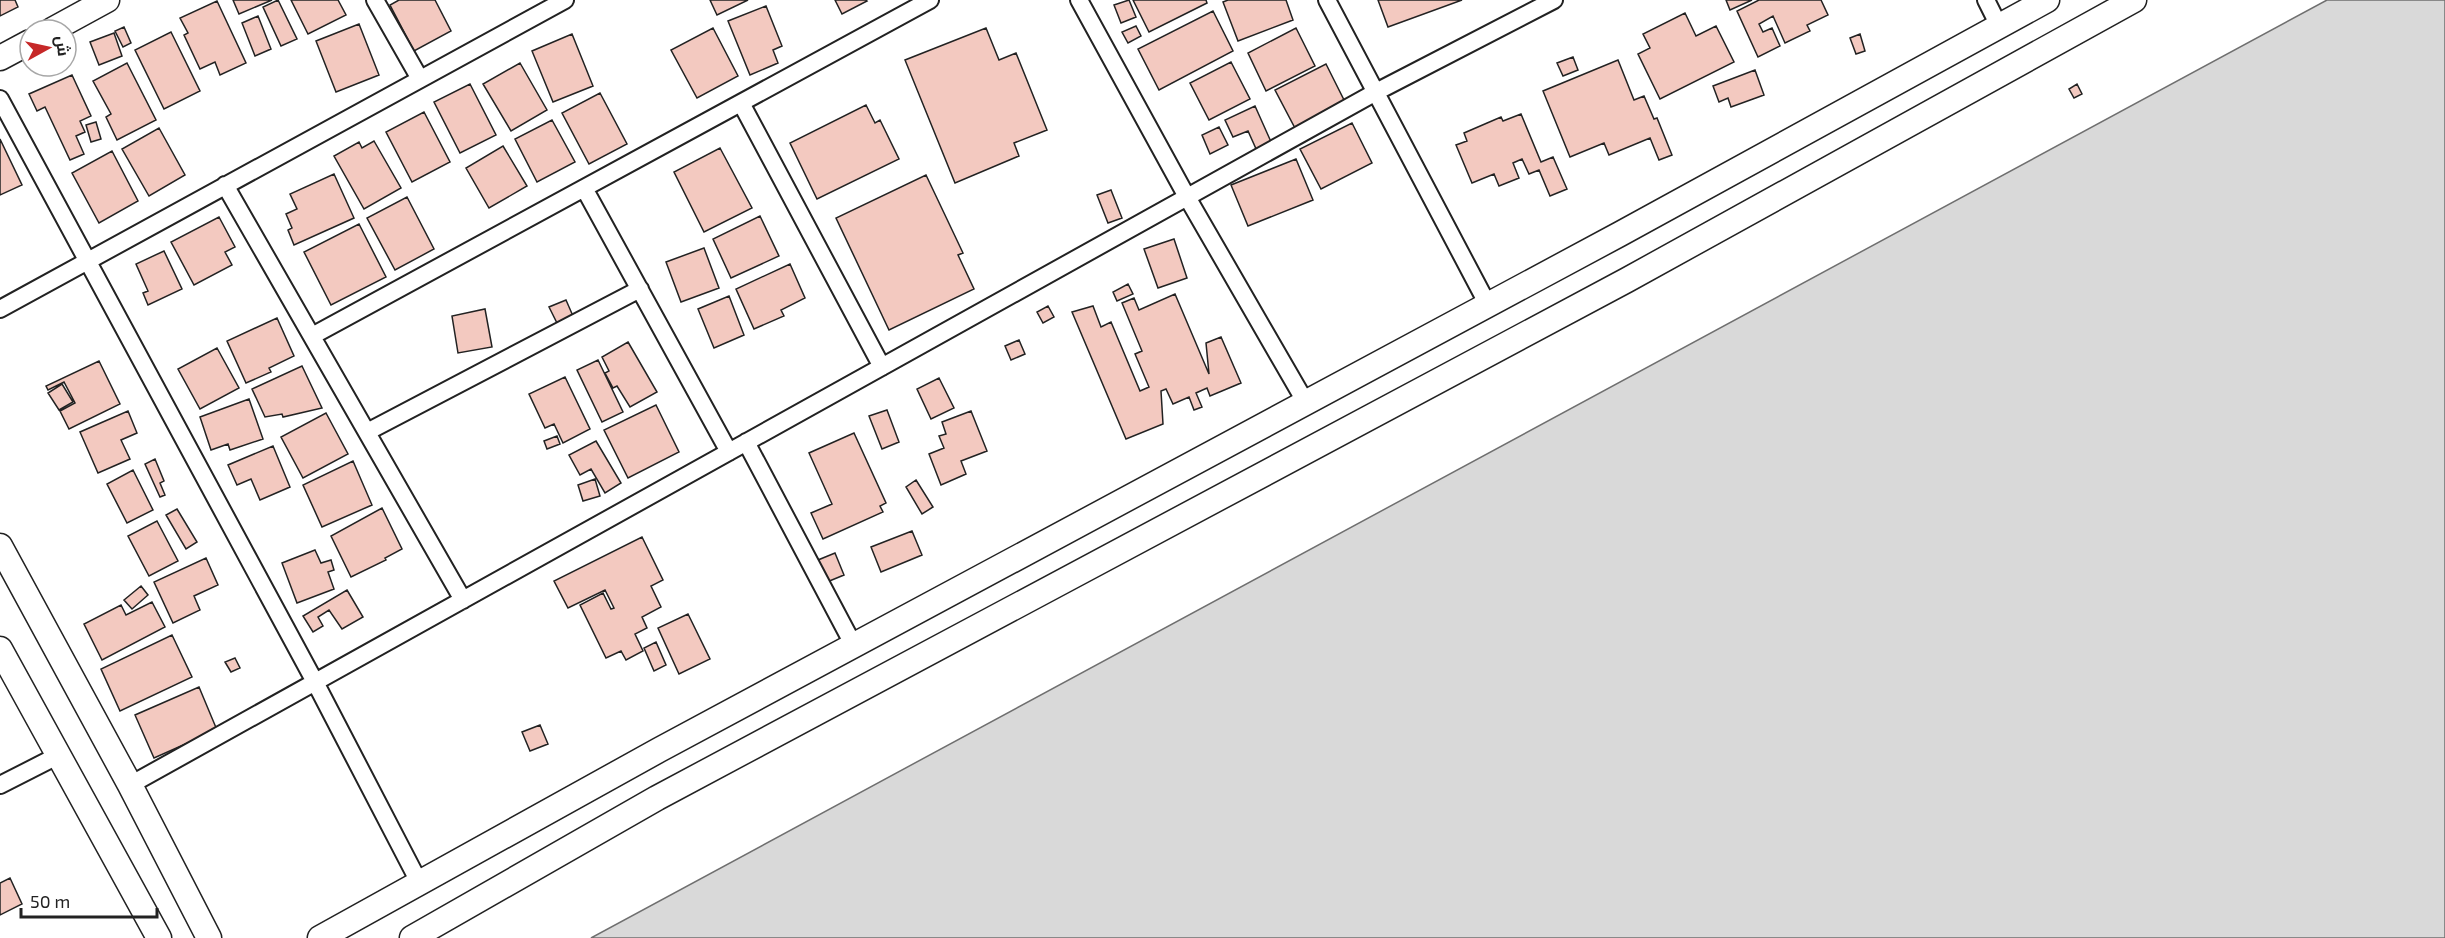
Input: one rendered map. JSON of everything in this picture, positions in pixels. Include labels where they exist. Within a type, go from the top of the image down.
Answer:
[{"type":"street","points":[[74,18],[107,0]]},
{"type":"street","points":[[375,0],[420,79]]},
{"type":"street","points":[[0,309],[565,0]]},
{"type":"street","points":[[312,336],[930,0]]},
{"type":"street","points":[[1079,0],[1187,197],[1306,403]]},
{"type":"street","points":[[1327,0],[1488,305]]},
{"type":"street","points":[[130,785],[1533,5],[1554,0]]},
{"type":"street","points":[[1986,0],[1999,26]]},
{"type":"street","points":[[320,938],[660,750],[1488,305],[2047,0]]},
{"type":"street","points":[[412,938],[657,798],[1616,286],[2134,0]]},
{"type":"street","points":[[0,58],[18,48]]},
{"type":"street","points":[[0,99],[315,682],[420,884]]},
{"type":"street","points":[[741,103],[882,367]]},
{"type":"street","points":[[225,185],[463,600]]},
{"type":"street","points":[[584,188],[729,452]]},
{"type":"street","points":[[367,432],[640,289]]},
{"type":"street","points":[[746,442],[854,646]]},
{"type":"street","points":[[0,546],[130,785],[209,938]]},
{"type":"street","points":[[0,649],[159,938]]},
{"type":"street","points":[[0,785],[59,755]]},
{"type":"shaded area","points":[[2327,0],[2445,0],[2445,938],[591,938]]},
{"type":"building","points":[[0,0],[15,0],[18,7],[0,16]]},
{"type":"building","points":[[233,0],[272,0],[239,14]]},
{"type":"building","points":[[278,0],[297,39],[281,46],[263,7]]},
{"type":"building","points":[[291,0],[338,0],[346,15],[308,34]]},
{"type":"building","points":[[399,0],[435,0],[451,31],[414,51],[390,5]]},
{"type":"building","points":[[710,0],[748,0],[717,15]]},
{"type":"building","points":[[835,0],[866,0],[867,1],[842,14]]},
{"type":"building","points":[[1129,0],[1136,17],[1121,23],[1114,5]]},
{"type":"building","points":[[1133,0],[1206,0],[1207,3],[1149,32]]},
{"type":"building","points":[[1228,0],[1286,0],[1293,20],[1238,41],[1223,2]]},
{"type":"building","points":[[1378,0],[1462,0],[1388,27]]},
{"type":"building","points":[[1726,0],[1752,0],[1730,10]]},
{"type":"building","points":[[1759,0],[1821,0],[1828,15],[1807,25],[1810,31],[1785,43],[1773,16],[1759,24],[1763,32],[1772,28],[1780,46],[1758,57],[1737,11]]},
{"type":"building","points":[[217,1],[246,63],[220,75],[215,62],[200,69],[184,35],[188,33],[180,18]]},
{"type":"building","points":[[766,6],[782,46],[773,50],[778,63],[750,75],[728,21]]},
{"type":"building","points":[[1213,11],[1233,51],[1159,90],[1138,49]]},
{"type":"building","points":[[1685,13],[1696,36],[1716,26],[1734,62],[1660,99],[1638,54],[1650,48],[1643,34]]},
{"type":"building","points":[[258,16],[271,49],[255,56],[242,23]]},
{"type":"building","points":[[359,24],[379,75],[336,92],[316,41]]},
{"type":"building","points":[[1136,26],[1141,36],[1128,43],[1122,32]]},
{"type":"building","points":[[124,27],[131,43],[123,47],[115,31]]},
{"type":"building","points":[[713,28],[738,76],[697,98],[671,50]]},
{"type":"building","points":[[986,28],[999,60],[1016,53],[1047,130],[1014,143],[1019,156],[955,183],[905,60]]},
{"type":"building","points":[[1296,28],[1315,66],[1266,91],[1248,53]]},
{"type":"building","points":[[171,32],[200,91],[164,109],[135,50]]},
{"type":"building","points":[[114,33],[122,56],[99,65],[90,42]]},
{"type":"building","points":[[572,34],[593,86],[553,102],[532,51]]},
{"type":"building","points":[[1860,34],[1865,51],[1856,54],[1850,38]]},
{"type":"building","points":[[1573,57],[1578,70],[1563,76],[1557,63]]},
{"type":"building","points":[[1618,60],[1634,100],[1644,96],[1654,119],[1657,118],[1672,155],[1659,160],[1650,138],[1609,155],[1604,143],[1570,157],[1543,91]]},
{"type":"building","points":[[1231,62],[1250,99],[1209,120],[1190,83]]},
{"type":"building","points":[[127,63],[156,120],[117,140],[106,117],[111,114],[93,81]]},
{"type":"building","points":[[520,63],[547,110],[511,131],[483,84]]},
{"type":"building","points":[[1326,64],[1346,104],[1296,130],[1275,90]]},
{"type":"building","points":[[1755,70],[1764,95],[1731,107],[1728,98],[1719,102],[1713,86]]},
{"type":"building","points":[[65,78],[73,78],[91,116],[80,121],[85,132],[76,136],[84,154],[70,160],[45,107],[37,111],[29,94]]},
{"type":"building","points":[[470,84],[496,135],[460,153],[434,102]]},
{"type":"building","points":[[2077,84],[2082,94],[2074,98],[2069,89]]},
{"type":"building","points":[[600,93],[627,144],[589,164],[562,113]]},
{"type":"building","points":[[866,105],[875,123],[880,120],[899,159],[817,199],[790,143]]},
{"type":"building","points":[[1255,106],[1272,144],[1257,151],[1248,131],[1233,137],[1225,120]]},
{"type":"building","points":[[424,112],[450,162],[412,182],[386,132]]},
{"type":"building","points":[[1521,114],[1541,162],[1553,157],[1567,189],[1550,196],[1539,170],[1529,174],[1522,159],[1513,163],[1519,178],[1499,186],[1494,174],[1472,183],[1456,145],[1467,141],[1464,133],[1501,117],[1503,121]]},
{"type":"building","points":[[552,120],[575,162],[537,182],[515,139]]},
{"type":"building","points":[[96,122],[101,139],[91,142],[86,125]]},
{"type":"building","points":[[1352,123],[1372,163],[1321,189],[1300,149]]},
{"type":"building","points":[[1219,127],[1228,145],[1210,154],[1202,135]]},
{"type":"building","points":[[159,128],[185,175],[149,196],[122,149]]},
{"type":"building","points":[[0,139],[22,185],[0,195]]},
{"type":"building","points":[[374,141],[401,188],[364,209],[334,156],[359,142],[362,148]]},
{"type":"building","points":[[503,146],[527,186],[489,208],[466,168]]},
{"type":"building","points":[[720,148],[752,208],[704,232],[674,172]]},
{"type":"building","points":[[112,151],[138,201],[99,223],[72,173]]},
{"type":"building","points":[[1296,159],[1313,200],[1248,226],[1231,185]]},
{"type":"building","points":[[334,174],[354,218],[294,245],[288,230],[292,228],[286,214],[297,209],[290,194]]},
{"type":"building","points":[[926,175],[963,253],[958,255],[974,289],[889,330],[836,218]]},
{"type":"building","points":[[1111,190],[1122,218],[1108,223],[1097,195]]},
{"type":"building","points":[[407,197],[434,249],[395,270],[367,218]]},
{"type":"building","points":[[760,216],[779,256],[731,278],[713,239]]},
{"type":"building","points":[[219,217],[235,247],[225,252],[232,265],[194,285],[171,242]]},
{"type":"building","points":[[359,224],[386,277],[331,305],[304,252]]},
{"type":"building","points":[[1174,239],[1187,278],[1158,288],[1144,249]]},
{"type":"building","points":[[704,248],[719,288],[681,302],[666,262]]},
{"type":"building","points":[[164,251],[182,289],[148,305],[143,293],[148,291],[136,264]]},
{"type":"building","points":[[790,264],[805,298],[781,310],[784,316],[754,329],[736,289]]},
{"type":"building","points":[[1128,284],[1133,294],[1117,301],[1113,292]]},
{"type":"building","points":[[1175,294],[1209,374],[1206,343],[1221,337],[1241,383],[1210,396],[1207,388],[1196,393],[1202,407],[1194,410],[1189,397],[1173,404],[1166,389],[1161,391],[1163,424],[1126,439],[1072,312],[1093,306],[1101,327],[1111,322],[1140,391],[1149,387],[1135,354],[1142,351],[1122,303],[1134,298],[1139,310]]},
{"type":"building","points":[[729,296],[744,335],[714,348],[698,309]]},
{"type":"building","points":[[566,300],[573,316],[557,323],[549,307]]},
{"type":"building","points":[[1048,306],[1054,317],[1043,323],[1037,312]]},
{"type":"building","points":[[485,309],[492,347],[458,353],[452,316]]},
{"type":"building","points":[[277,318],[294,356],[269,368],[271,372],[246,383],[227,341]]},
{"type":"building","points":[[1019,340],[1025,354],[1011,360],[1005,346]]},
{"type":"building","points":[[628,342],[657,392],[630,407],[617,386],[613,388],[605,373],[609,371],[602,357]]},
{"type":"building","points":[[217,348],[239,388],[200,409],[178,369]]},
{"type":"building","points":[[598,360],[623,412],[602,422],[577,370]]},
{"type":"building","points":[[99,361],[120,404],[69,429],[60,411],[75,403],[64,382],[48,390],[46,386]]},
{"type":"building","points":[[302,366],[322,408],[283,417],[282,414],[265,417],[252,389]]},
{"type":"building","points":[[565,377],[590,429],[563,443],[554,424],[545,428],[529,394]]},
{"type":"building","points":[[939,378],[954,408],[931,419],[917,389]]},
{"type":"building","points":[[62,384],[73,402],[59,410],[48,393]]},
{"type":"building","points":[[249,399],[263,439],[230,450],[228,444],[211,450],[200,417]]},
{"type":"building","points":[[656,405],[679,452],[628,478],[604,430]]},
{"type":"building","points":[[887,410],[899,442],[882,449],[869,416]]},
{"type":"building","points":[[128,411],[137,433],[121,440],[130,459],[98,473],[80,432]]},
{"type":"building","points":[[971,411],[987,451],[961,461],[966,474],[941,485],[929,454],[944,448],[939,436],[946,434],[942,422]]},
{"type":"building","points":[[326,413],[348,454],[303,478],[281,437]]},
{"type":"building","points":[[854,433],[886,503],[880,506],[883,512],[823,539],[811,513],[832,504],[809,453]]},
{"type":"building","points":[[557,436],[560,444],[547,449],[544,441]]},
{"type":"building","points":[[596,441],[621,483],[605,493],[591,469],[580,475],[569,455]]},
{"type":"building","points":[[273,446],[290,487],[260,500],[251,479],[237,485],[228,465]]},
{"type":"building","points":[[155,459],[164,481],[160,483],[165,495],[160,497],[145,464]]},
{"type":"building","points":[[353,461],[372,505],[322,527],[303,485]]},
{"type":"building","points":[[133,470],[153,510],[127,523],[107,484]]},
{"type":"building","points":[[595,479],[600,496],[583,501],[578,485]]},
{"type":"building","points":[[916,480],[933,507],[922,514],[906,487]]},
{"type":"building","points":[[382,508],[402,549],[385,558],[386,560],[351,577],[331,536]]},
{"type":"building","points":[[177,509],[197,542],[186,549],[166,515]]},
{"type":"building","points":[[157,521],[178,561],[149,576],[128,536]]},
{"type":"building","points":[[912,531],[922,555],[881,572],[871,547]]},
{"type":"building","points":[[642,537],[663,580],[651,586],[661,607],[642,617],[647,628],[635,634],[643,651],[626,660],[621,651],[606,658],[580,605],[603,593],[611,609],[614,608],[605,590],[568,608],[554,581]]},
{"type":"building","points":[[315,550],[321,563],[331,560],[334,570],[328,572],[334,589],[297,603],[282,563]]},
{"type":"building","points":[[835,553],[844,575],[827,582],[818,560]]},
{"type":"building","points":[[206,558],[218,585],[194,596],[200,610],[173,623],[154,582]]},
{"type":"building","points":[[141,586],[148,595],[132,609],[124,600]]},
{"type":"building","points":[[347,590],[363,617],[342,629],[329,610],[318,617],[323,626],[313,632],[303,616]]},
{"type":"building","points":[[152,602],[165,627],[102,660],[84,624],[121,605],[126,615]]},
{"type":"building","points":[[688,614],[710,659],[679,674],[658,628]]},
{"type":"building","points":[[172,635],[192,677],[120,711],[101,669]]},
{"type":"building","points":[[656,642],[666,665],[654,671],[644,648]]},
{"type":"building","points":[[235,658],[240,668],[231,672],[225,662]]},
{"type":"building","points":[[199,687],[217,730],[154,758],[135,715]]},
{"type":"building","points":[[540,725],[548,744],[530,751],[522,732]]},
{"type":"building","points":[[10,878],[22,904],[0,915],[0,883]]}]
